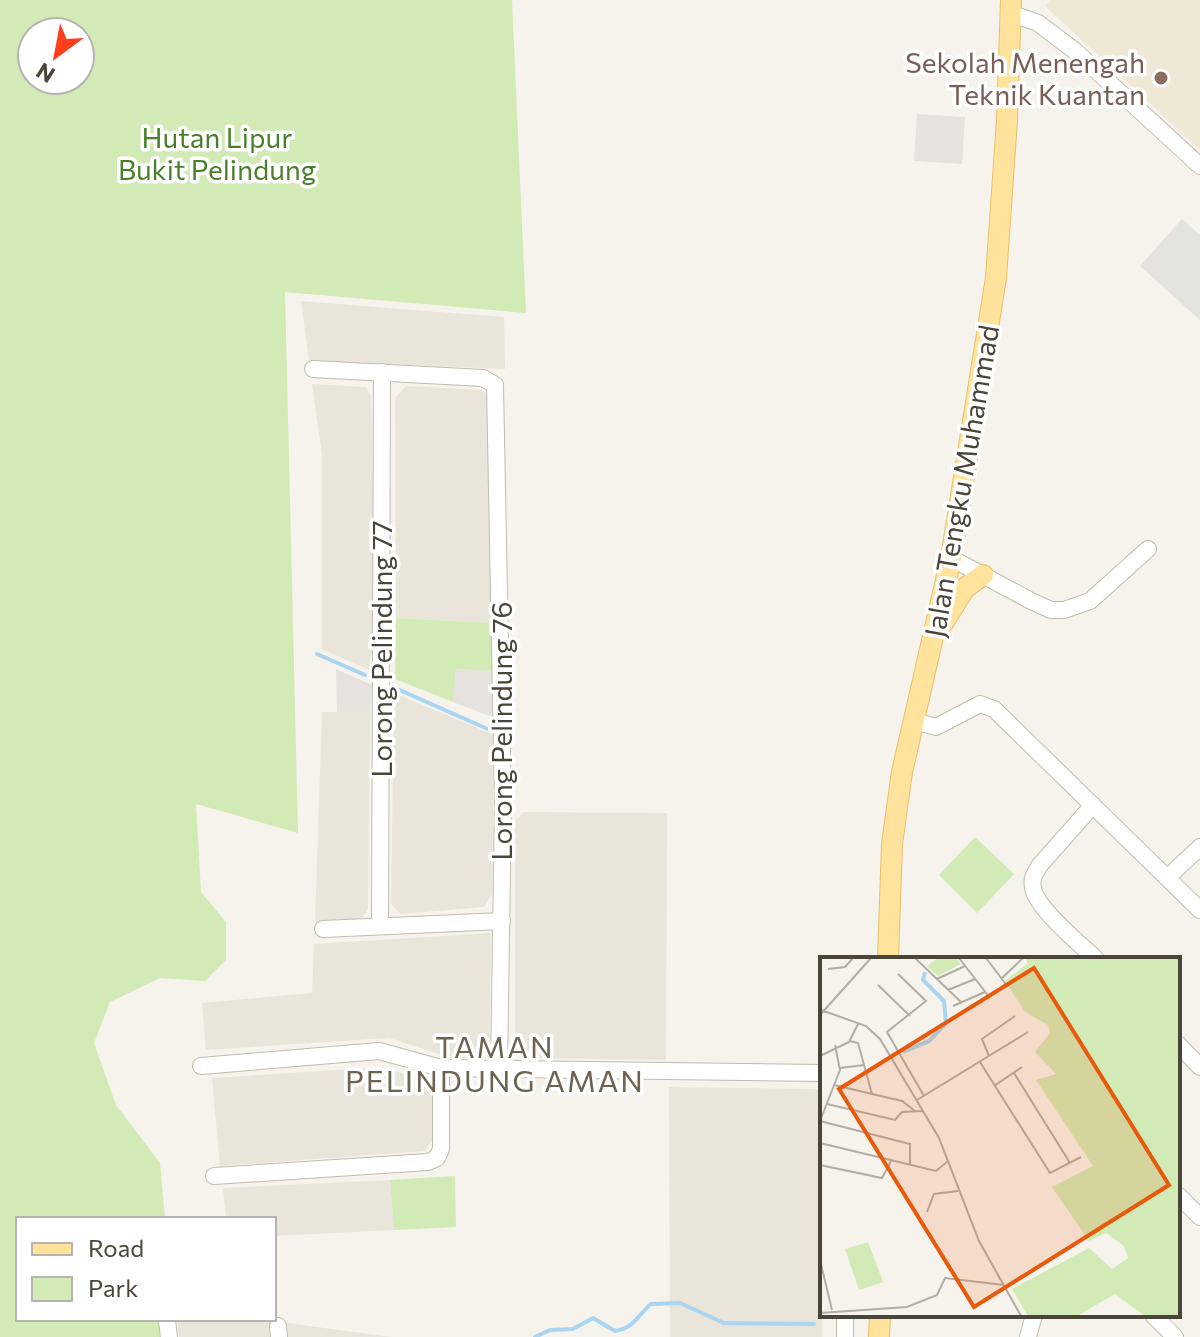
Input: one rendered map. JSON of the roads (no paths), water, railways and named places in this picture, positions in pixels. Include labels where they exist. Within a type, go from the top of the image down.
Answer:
[{"type":"main road","name":"Jalan Tengku Muhammad","points":[[888,957],[894,832],[902,772],[951,558],[999,248],[1010,7]]},
{"type":"main road","points":[[932,644],[965,588],[983,575]]},
{"type":"main road","points":[[879,1337],[880,1317]]},
{"type":"street","points":[[1010,7],[1038,23],[1075,51],[1200,166]]},
{"type":"street","points":[[313,369],[382,372]]},
{"type":"street","name":"Lorong Pelindung 76","points":[[382,372],[483,378],[495,385],[497,394],[503,803],[499,1069]]},
{"type":"street","name":"Lorong Pelindung 77","points":[[380,926],[382,372]]},
{"type":"street","points":[[951,558],[1031,601],[1051,610],[1064,610],[1090,601],[1148,549]]},
{"type":"street","points":[[914,721],[936,727],[980,704],[994,709],[1200,910]]},
{"type":"street","points":[[1093,805],[1040,865],[1033,876],[1032,886],[1042,905],[1094,957]]},
{"type":"street","points":[[1168,877],[1200,847]]},
{"type":"street","points":[[323,929],[502,921]]},
{"type":"street","points":[[1180,1046],[1200,1067]]},
{"type":"street","points":[[201,1066],[379,1051],[441,1068],[820,1073]]},
{"type":"street","points":[[214,1176],[428,1162],[437,1158],[441,1149],[441,1068]]},
{"type":"street","points":[[1180,1197],[1200,1217]]},
{"type":"street","points":[[1028,1337],[1033,1317]]},
{"type":"street","points":[[1155,1317],[1175,1337]]},
{"type":"waterway","points":[[317,654],[365,675]]},
{"type":"waterway","points":[[395,688],[490,730]]},
{"type":"waterway","points":[[535,1337],[550,1330],[573,1329],[593,1318],[615,1331],[631,1324],[651,1304],[680,1303],[724,1323],[814,1324]]},
{"type":"place","name":"Sekolah Menengah Teknik Kuantan","points":[[1161,78]]},
{"type":"district","name":"TAMAN PELINDUNG AMAN","points":[[495,1062]]},
{"type":"park label","name":"Hutan Lipur Bukit Pelindung","points":[[217,153]]}]
